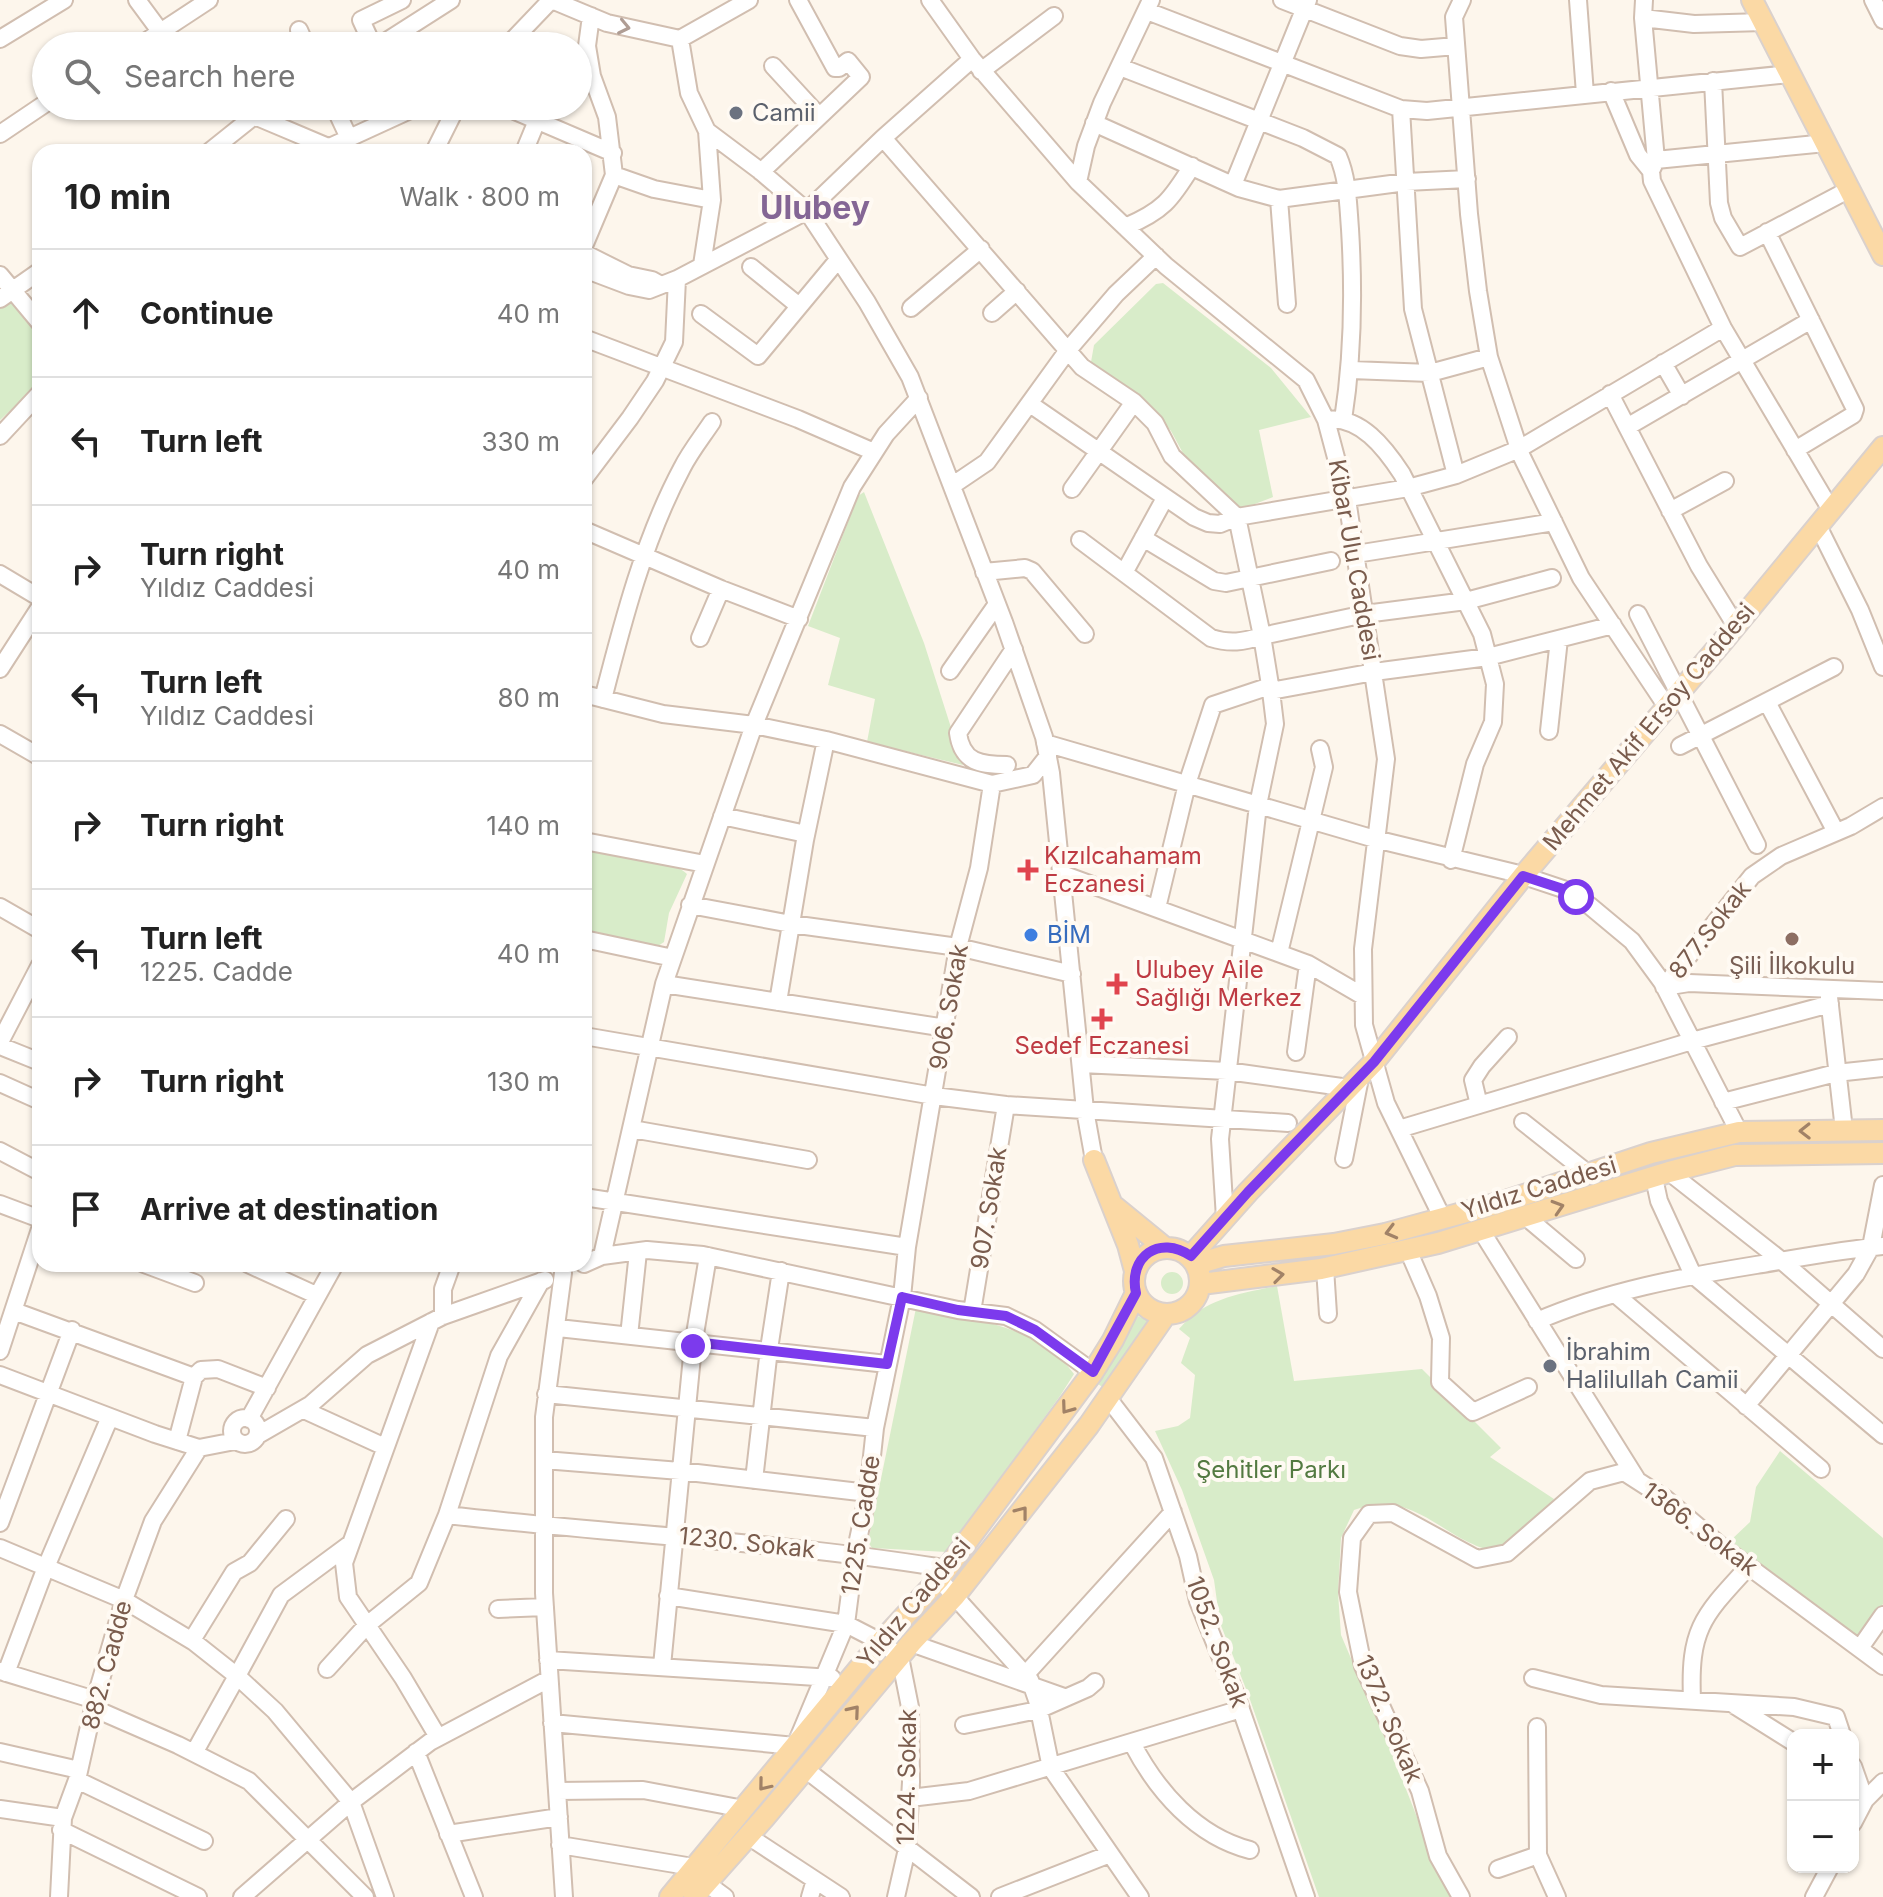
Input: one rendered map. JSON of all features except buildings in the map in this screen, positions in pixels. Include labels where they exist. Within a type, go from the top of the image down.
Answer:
[{"type":"main road","points":[[1752,0],[1883,255]]},
{"type":"main road","name":"Mehmet Akif Ersoy Caddesi","points":[[1196,1268],[1225,1218],[1361,1076],[1523,876],[1674,700],[1883,447]]},
{"type":"main road","name":"Yıldız Caddesi","points":[[1196,1268],[1224,1256],[1334,1244],[1385,1234],[1590,1175],[1651,1153],[1739,1132],[1883,1130]]},
{"type":"main road","name":"Yıldız Caddesi","points":[[1196,1268],[1325,1268],[1482,1232],[1735,1155],[1883,1153]]},
{"type":"main road","points":[[1094,1160],[1135,1271],[1136,1293],[1148,1308],[1166,1314]]},
{"type":"main road","points":[[1112,1205],[1164,1247],[1146,1255],[1135,1271]]},
{"type":"main road","name":"Yıldız Caddesi","points":[[670,1897],[697,1882],[748,1836],[905,1650],[954,1597],[1108,1398],[1166,1314],[1185,1309],[1193,1302],[1196,1268],[1183,1251],[1164,1247]]},
{"type":"main road","name":"Yıldız Caddesi","points":[[697,1882],[744,1809],[881,1642],[939,1579],[1093,1372],[1136,1293]]},
{"type":"street","points":[[0,39],[64,0]]},
{"type":"street","points":[[137,0],[160,32],[209,0]]},
{"type":"street","points":[[368,32],[361,20],[402,0]]},
{"type":"street","points":[[399,32],[451,0]]},
{"type":"street","points":[[521,32],[552,0],[571,4],[607,23],[680,39],[749,0]]},
{"type":"street","points":[[761,172],[861,77],[848,61],[835,68],[798,0]]},
{"type":"street","name":"Kibar Ulu Caddesi","points":[[930,0],[976,65],[1078,182],[1156,256],[1306,380],[1326,420],[1347,499],[1386,759],[1363,949],[1361,1076],[1386,1103],[1442,1217]]},
{"type":"street","points":[[1282,0],[1306,4],[1400,46],[1421,49],[1456,46]]},
{"type":"street","points":[[1462,0],[1454,17],[1478,291],[1489,357],[1519,449],[1581,578],[1613,625],[1701,735],[1757,845]]},
{"type":"street","points":[[1578,0],[1585,94]]},
{"type":"street","points":[[1644,0],[1655,190],[1723,328],[1795,450],[1883,667]]},
{"type":"street","points":[[1873,0],[1883,20]]},
{"type":"street","points":[[1233,185],[1306,4]]},
{"type":"street","points":[[1078,182],[1094,123],[1149,6],[1283,64],[1401,109],[1427,111],[1789,74]]},
{"type":"street","points":[[589,32],[591,16]]},
{"type":"street","points":[[592,272],[639,289],[670,283],[807,211],[883,138],[976,65],[1054,16]]},
{"type":"street","points":[[1643,18],[1694,24],[1764,22]]},
{"type":"street","points":[[680,39],[689,93],[707,131],[712,200],[702,265]]},
{"type":"street","points":[[773,66],[819,116]]},
{"type":"street","points":[[1120,67],[1303,138],[1338,156],[1348,191],[1354,289],[1351,370],[1343,420]]},
{"type":"street","points":[[592,68],[607,117],[614,175],[592,214]]},
{"type":"street","points":[[1713,81],[1718,154],[1716,188],[1723,218],[1740,247],[1850,189]]},
{"type":"street","points":[[592,84],[596,86]]},
{"type":"street","points":[[1611,91],[1638,155],[1654,165],[1718,154],[1826,143]]},
{"type":"street","points":[[1401,109],[1413,309],[1456,475]]},
{"type":"street","points":[[0,134],[32,112]]},
{"type":"street","points":[[221,144],[258,120]]},
{"type":"street","points":[[266,120],[326,144]]},
{"type":"street","points":[[334,120],[334,144]]},
{"type":"street","points":[[340,144],[385,120]]},
{"type":"street","points":[[442,144],[452,120]]},
{"type":"street","points":[[527,144],[537,120]]},
{"type":"street","points":[[553,120],[613,153]]},
{"type":"street","points":[[1094,123],[1233,185],[1279,199],[1406,182],[1467,179]]},
{"type":"street","points":[[707,131],[807,211],[837,261],[867,302],[910,377],[953,485],[1014,649],[1046,750],[1062,874],[1085,1110],[1094,1160]]},
{"type":"street","points":[[883,138],[1082,367],[1134,402],[1155,423],[1172,456],[1237,517],[1262,636],[1275,724],[1258,805],[1222,1117],[1220,1139],[1225,1218]]},
{"type":"street","points":[[1125,227],[1152,216],[1172,198],[1192,166]]},
{"type":"street","points":[[614,175],[654,189],[712,200]]},
{"type":"street","points":[[1279,199],[1287,304]]},
{"type":"street","points":[[1767,232],[1855,412],[1795,450]]},
{"type":"street","points":[[911,308],[981,249]]},
{"type":"street","points":[[953,485],[987,462],[1068,350],[1116,294],[1156,256]]},
{"type":"street","points":[[592,257],[619,271],[670,283]]},
{"type":"street","points":[[701,314],[758,356],[837,261]]},
{"type":"street","points":[[751,267],[799,306]]},
{"type":"street","points":[[0,275],[6,295],[32,316]]},
{"type":"street","points":[[6,295],[32,277]]},
{"type":"street","points":[[592,467],[630,418],[674,342],[670,283]]},
{"type":"street","points":[[992,313],[1017,291]]},
{"type":"street","points":[[1627,427],[1811,320]]},
{"type":"street","points":[[1030,404],[1165,498],[1208,523],[1220,524],[1237,517],[1408,488],[1456,475],[1519,449],[1723,328]]},
{"type":"street","points":[[592,341],[852,440],[874,452]]},
{"type":"street","points":[[1351,370],[1430,373],[1489,357]]},
{"type":"street","points":[[1663,363],[1682,396]]},
{"type":"street","points":[[1610,394],[1699,566],[1736,626]]},
{"type":"street","points":[[602,1256],[664,984],[754,725],[852,487],[886,434],[919,398]]},
{"type":"street","points":[[0,436],[32,402]]},
{"type":"street","points":[[1072,489],[1134,402]]},
{"type":"street","points":[[1326,420],[1343,420],[1367,432],[1386,449],[1482,634],[1495,684],[1493,722],[1475,764],[1451,860]]},
{"type":"street","points":[[603,699],[645,555],[664,506],[683,466],[712,422]]},
{"type":"street","points":[[1670,511],[1725,481]]},
{"type":"street","points":[[1124,573],[1165,498]]},
{"type":"street","points":[[1356,554],[1554,522]]},
{"type":"street","points":[[592,533],[799,619]]},
{"type":"street","points":[[1143,538],[1214,581],[1226,583],[1331,561]]},
{"type":"street","points":[[1080,540],[1211,638],[1227,643],[1245,642],[1365,614],[1466,601],[1552,578]]},
{"type":"street","points":[[984,572],[1025,568],[1032,571],[1085,634]]},
{"type":"street","points":[[0,574],[32,593]]},
{"type":"street","points":[[700,638],[721,589]]},
{"type":"street","points":[[950,671],[997,604]]},
{"type":"street","points":[[1638,614],[1674,700]]},
{"type":"street","points":[[0,669],[32,619]]},
{"type":"street","points":[[1157,908],[1187,784],[1213,705],[1271,689],[1488,657],[1613,625]]},
{"type":"street","points":[[1549,731],[1559,639]]},
{"type":"street","points":[[1007,765],[979,763],[971,759],[960,745],[958,733],[1014,649]]},
{"type":"street","points":[[1680,746],[1834,667]]},
{"type":"street","points":[[592,696],[663,714],[754,725],[826,740],[992,784],[1033,775],[1046,750]]},
{"type":"street","points":[[1767,702],[1836,832]]},
{"type":"street","points":[[0,734],[32,752]]},
{"type":"street","points":[[778,1002],[806,834],[826,740]]},
{"type":"street","points":[[1279,953],[1324,767],[1320,749]]},
{"type":"street","points":[[1046,750],[1187,784],[1375,839],[1563,889],[1590,906],[1632,941],[1664,987],[1739,1132]]},
{"type":"street","name":"906. Sokak","points":[[902,1297],[907,1247],[958,947],[979,868],[992,784]]},
{"type":"street","name":"877.Sokak","points":[[1664,987],[1752,876],[1781,856],[1851,826],[1883,807]]},
{"type":"street","points":[[722,816],[806,834]]},
{"type":"street","points":[[592,843],[705,864]]},
{"type":"street","points":[[1062,874],[1308,964],[1363,996]]},
{"type":"street","points":[[690,905],[791,924],[958,947],[1072,974]]},
{"type":"street","points":[[0,907],[32,925]]},
{"type":"street","points":[[592,941],[673,958]]},
{"type":"street","points":[[1296,1052],[1308,964]]},
{"type":"street","points":[[32,982],[0,1044],[32,1058]]},
{"type":"street","points":[[1664,987],[1689,983],[1829,997]]},
{"type":"street","points":[[664,984],[946,1028]]},
{"type":"street","points":[[1399,1129],[1829,997],[1883,991]]},
{"type":"street","points":[[1829,997],[1844,1130]]},
{"type":"street","points":[[592,1037],[934,1096],[1006,1105],[1288,1123]]},
{"type":"street","points":[[1479,1105],[1473,1080],[1508,1037]]},
{"type":"street","points":[[1081,1064],[1361,1076],[1344,1159]]},
{"type":"street","points":[[1723,1102],[1839,1073],[1883,1068]]},
{"type":"street","points":[[0,1083],[32,1097]]},
{"type":"street","name":"907. Sokak","points":[[972,1312],[1006,1105]]},
{"type":"street","points":[[1523,1122],[1590,1175]]},
{"type":"street","points":[[632,1129],[808,1160]]},
{"type":"street","points":[[0,1151],[32,1168]]},
{"type":"street","points":[[1883,1349],[1782,1261],[1662,1175],[1659,1201],[1693,1275],[1883,1435]]},
{"type":"street","points":[[1746,1406],[1877,1247],[1883,1185]]},
{"type":"street","points":[[592,1198],[907,1247]]},
{"type":"street","points":[[0,1204],[32,1216]]},
{"type":"street","points":[[1526,1217],[1576,1259]]},
{"type":"street","name":"1366. Sokak","points":[[1482,1232],[1637,1481],[1666,1499],[1749,1566],[1883,1666]]},
{"type":"street","points":[[1537,1321],[1615,1294],[1693,1275],[1838,1249],[1877,1247]]},
{"type":"street","points":[[1408,1250],[1428,1296],[1441,1338],[1440,1382],[1473,1412],[1528,1387]]},
{"type":"street","points":[[592,1260],[602,1256],[638,1252],[708,1256],[972,1312],[1006,1316],[1035,1330],[1093,1372]]},
{"type":"street","points":[[629,1336],[638,1252]]},
{"type":"street","points":[[0,1351],[32,1254]]},
{"type":"street","points":[[662,1666],[694,1342],[708,1256]]},
{"type":"street","points":[[1325,1268],[1328,1314]]},
{"type":"street","points":[[754,1480],[781,1271]]},
{"type":"street","points":[[165,1272],[195,1283]]},
{"type":"street","points":[[266,1272],[316,1295]]},
{"type":"street","points":[[249,1419],[330,1272]]},
{"type":"street","points":[[438,1737],[403,1678],[348,1597],[344,1563],[385,1447],[437,1319],[449,1272]]},
{"type":"street","points":[[0,1375],[199,1448],[235,1441],[248,1444],[258,1435],[304,1410],[367,1355],[437,1319],[563,1273],[558,1328],[546,1394],[544,1526],[545,1607],[564,1897]]},
{"type":"street","points":[[327,1669],[367,1625],[419,1583],[447,1515],[499,1356],[541,1281]]},
{"type":"street","points":[[1615,1294],[1821,1469]]},
{"type":"street","name":"1225. Cadde","points":[[795,1746],[846,1624],[855,1554],[868,1493],[875,1428],[902,1297]]},
{"type":"street","points":[[14,1311],[194,1377]]},
{"type":"street","points":[[558,1328],[887,1364]]},
{"type":"street","points":[[0,1523],[72,1330]]},
{"type":"street","points":[[177,1441],[194,1377],[201,1370],[218,1369],[267,1388]]},
{"type":"street","points":[[546,1394],[875,1428]]},
{"type":"street","name":"1052. Sokak","points":[[1108,1398],[1154,1458],[1188,1556],[1198,1601],[1241,1709],[1306,1897]]},
{"type":"street","points":[[304,1410],[385,1447]]},
{"type":"street","points":[[110,1417],[3,1672],[94,1704],[249,1781],[365,1897]]},
{"type":"street","points":[[235,1441],[233,1424],[243,1418],[249,1419],[258,1428],[258,1435]]},
{"type":"street","name":"882. Cadde","points":[[59,1897],[62,1824],[124,1600],[153,1521],[199,1448]]},
{"type":"street","points":[[544,1460],[680,1471],[868,1493]]},
{"type":"street","name":"1372. Sokak","points":[[1461,1897],[1438,1856],[1420,1791],[1363,1666],[1348,1592],[1352,1538],[1369,1514],[1393,1513],[1477,1559],[1507,1553],[1590,1481],[1624,1472],[1637,1481]]},
{"type":"street","points":[[1030,1681],[1173,1512]]},
{"type":"street","name":"1230. Sokak","points":[[447,1515],[855,1554],[937,1567],[939,1579]]},
{"type":"street","points":[[192,1640],[234,1572],[250,1563],[286,1519]]},
{"type":"street","points":[[194,1753],[281,1595],[350,1544]]},
{"type":"street","points":[[0,1548],[124,1600],[192,1640],[237,1676],[275,1711],[351,1802],[385,1897]]},
{"type":"street","points":[[1692,1699],[1690,1666],[1696,1635],[1713,1605],[1749,1566]]},
{"type":"street","points":[[939,1579],[1030,1681],[1051,1768],[1140,1897]]},
{"type":"street","points":[[668,1596],[846,1624],[881,1642],[1030,1681],[1064,1697]]},
{"type":"street","points":[[498,1609],[545,1607]]},
{"type":"street","points":[[1860,1648],[1883,1615]]},
{"type":"street","name":"1224. Sokak","points":[[896,1897],[907,1849],[910,1798],[910,1707],[905,1650]]},
{"type":"street","points":[[548,1660],[850,1679]]},
{"type":"street","points":[[1533,1678],[1601,1695],[1794,1707],[1836,1717],[1840,1729]]},
{"type":"street","points":[[242,1897],[351,1802],[416,1752],[438,1737],[549,1679]]},
{"type":"street","points":[[964,1725],[1038,1710],[1095,1682]]},
{"type":"street","points":[[1729,1702],[1787,1738]]},
{"type":"street","points":[[910,1798],[969,1791],[1241,1709]]},
{"type":"street","points":[[552,1723],[795,1746]]},
{"type":"street","points":[[1537,1727],[1538,1855],[1557,1897]]},
{"type":"street","points":[[1132,1743],[1162,1789],[1196,1824],[1224,1842],[1250,1850]]},
{"type":"street","points":[[0,1752],[78,1775],[204,1841]]},
{"type":"street","points":[[416,1752],[474,1897]]},
{"type":"street","points":[[805,1769],[971,1897]]},
{"type":"street","points":[[1859,1811],[1883,1782]]},
{"type":"street","points":[[557,1791],[643,1790],[744,1809]]},
{"type":"street","points":[[0,1809],[62,1824],[194,1896]]},
{"type":"street","points":[[448,1834],[559,1817]]},
{"type":"street","points":[[748,1836],[841,1897]]},
{"type":"street","points":[[560,1845],[697,1882],[725,1897]]},
{"type":"street","points":[[1000,1897],[1110,1854]]},
{"type":"street","points":[[1498,1869],[1538,1855]]},
{"type":"street","points":[[1814,1897],[1827,1873]]},
{"type":"street","points":[[810,1897],[815,1880]]},
{"type":"green space","points":[[1163,283],[1271,368],[1311,417],[1259,430],[1273,497],[1239,510],[1191,468],[1171,431],[1150,406],[1091,362],[1094,345],[1156,284]]},
{"type":"green space","points":[[11,301],[32,324],[32,390],[0,420],[0,309]]},
{"type":"green space","points":[[864,492],[924,643],[963,765],[867,742],[875,699],[828,685],[840,638],[808,626],[858,496]]},
{"type":"green space","points":[[592,847],[669,864],[687,874],[669,913],[664,942],[658,946],[592,933]]},
{"type":"green space","points":[[1172,1272],[1180,1275],[1183,1283],[1180,1291],[1172,1294],[1164,1291],[1161,1283],[1164,1275]]},
{"type":"green space","name":"Şehitler Parkı","points":[[1277,1286],[1294,1381],[1422,1369],[1501,1448],[1490,1457],[1554,1499],[1517,1537],[1492,1549],[1462,1539],[1411,1510],[1385,1504],[1354,1510],[1341,1538],[1338,1593],[1341,1635],[1436,1866],[1453,1897],[1319,1897],[1220,1623],[1214,1580],[1182,1490],[1155,1431],[1178,1426],[1190,1418],[1195,1375],[1181,1363],[1190,1338],[1179,1329],[1200,1310],[1212,1304]]},
{"type":"green space","points":[[916,1308],[941,1311],[1026,1335],[1052,1351],[1074,1374],[947,1552],[872,1548],[868,1542]]},
{"type":"green space","points":[[1138,1316],[1154,1324],[1104,1388],[1095,1382]]},
{"type":"green space","points":[[1780,1451],[1883,1538],[1883,1604],[1858,1637],[1730,1541],[1750,1522],[1756,1487]]},
{"type":"place","name":"Camii","points":[[736,113]]},
{"type":"place","name":"Kızılcahamam Eczanesi","points":[[1028,870]]},
{"type":"place","name":"BİM","points":[[1031,935]]},
{"type":"place","name":"Şili İlkokulu","points":[[1792,939]]},
{"type":"place","name":"Ulubey Aile Sağlığı Merkez","points":[[1117,984]]},
{"type":"place","name":"Sedef Eczanesi","points":[[1102,1019]]},
{"type":"place","name":"İbrahim Halilullah Camii","points":[[1550,1366]]},
{"type":"district","name":"Ulubey","points":[[815,208]]},
{"type":"route","points":[[693,1346],[694,1342],[887,1364],[902,1297],[958,1310],[1006,1316],[1054,1342],[1093,1372],[1136,1293],[1135,1271],[1139,1262],[1154,1250],[1164,1247],[1191,1256],[1248,1192],[1374,1062],[1523,876],[1563,889],[1576,897]]}]
